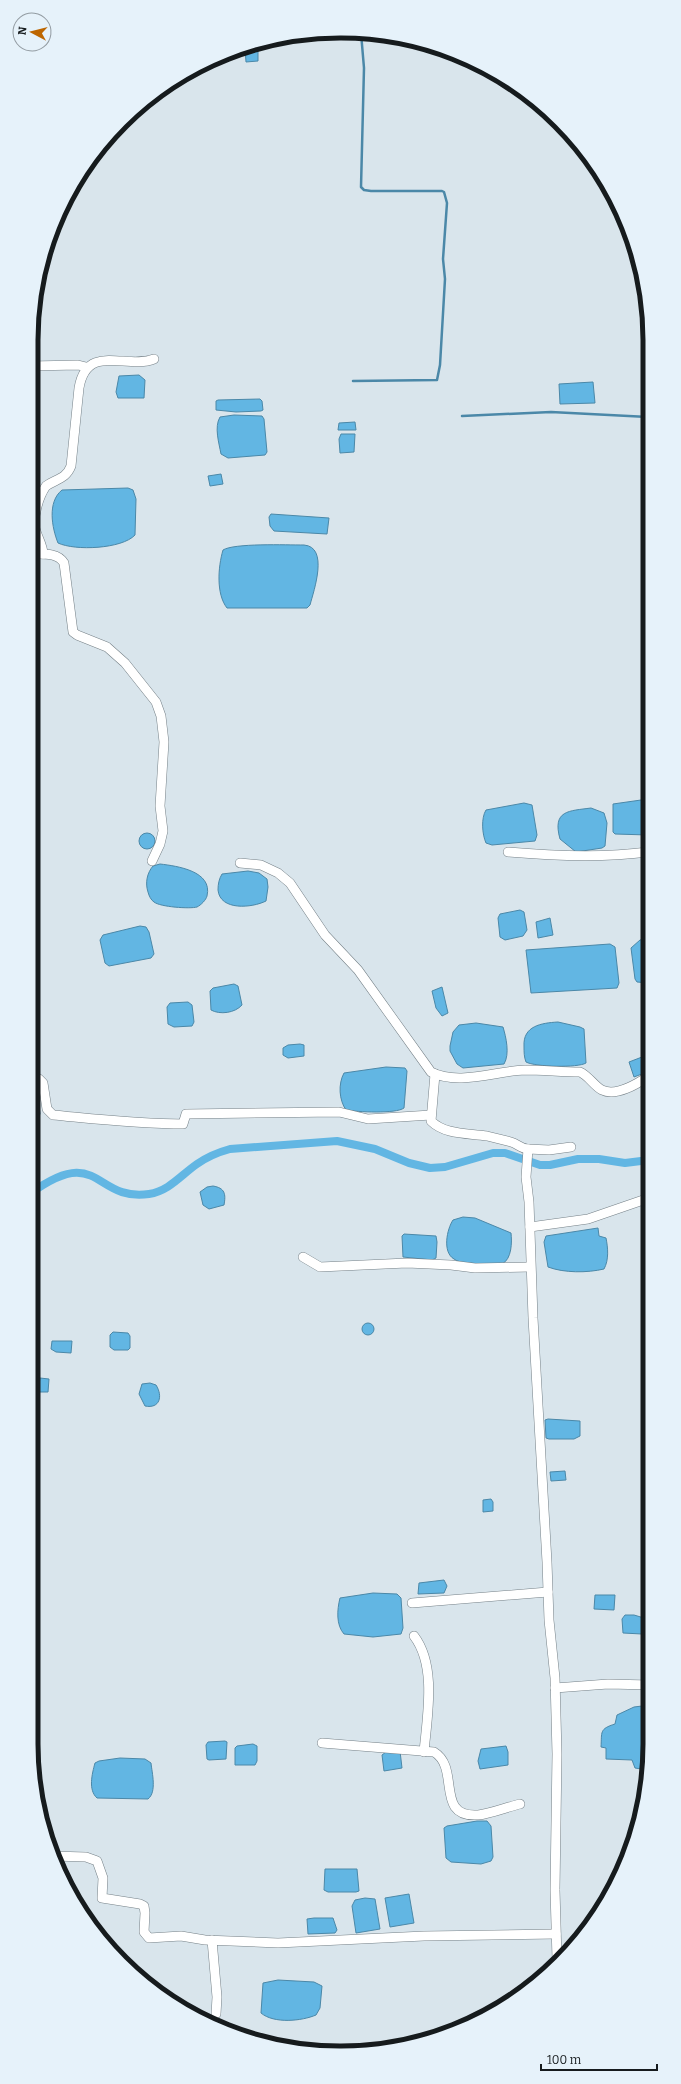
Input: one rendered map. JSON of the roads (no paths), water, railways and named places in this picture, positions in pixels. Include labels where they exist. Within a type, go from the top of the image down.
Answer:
[{"type":"street","points":[[38,504],[46,486],[68,474],[71,466],[79,388],[81,377],[86,367],[109,361],[154,359]]},
{"type":"street","points":[[38,366],[78,364],[86,367]]},
{"type":"street","points":[[38,534],[43,548],[43,554]]},
{"type":"street","points":[[38,554],[56,556],[62,559],[64,563],[73,632],[107,647],[125,663],[156,702],[161,716],[164,742],[160,806],[163,831],[160,844],[152,860]]},
{"type":"street","points":[[508,852],[596,856],[643,852]]},
{"type":"street","points":[[240,864],[261,865],[278,873],[290,883],[325,935],[358,970],[431,1072],[435,1074],[463,1077],[498,1075],[524,1070],[580,1072],[588,1076],[601,1090],[610,1092],[626,1088],[643,1079]]},
{"type":"street","points":[[435,1074],[431,1121],[437,1126],[455,1132],[488,1136],[514,1143],[528,1154],[527,1189],[530,1227],[530,1267],[549,1620],[555,1688],[557,1754],[555,1815],[557,1954]]},
{"type":"street","points":[[38,1079],[43,1083],[47,1110],[53,1115],[109,1121],[150,1124],[183,1124],[186,1114],[339,1112],[368,1119],[431,1115]]},
{"type":"street","points":[[528,1154],[571,1147]]},
{"type":"street","points":[[530,1227],[588,1219],[643,1200]]},
{"type":"street","points":[[303,1257],[320,1267],[407,1263],[451,1265],[475,1268],[530,1267]]},
{"type":"street","points":[[412,1603],[548,1592]]},
{"type":"street","points":[[414,1636],[422,1646],[429,1695],[424,1752]]},
{"type":"street","points":[[555,1688],[608,1684],[643,1686]]},
{"type":"street","points":[[322,1743],[357,1744],[434,1752],[440,1756],[443,1761],[454,1808],[462,1814],[480,1815],[520,1804]]},
{"type":"street","points":[[60,1856],[86,1857],[97,1861],[103,1878],[102,1898],[140,1904],[144,1906],[144,1932],[149,1938],[181,1936],[212,1940],[278,1943],[424,1936],[556,1934]]},
{"type":"street","points":[[212,1940],[218,1997],[216,2014]]},
{"type":"water","points":[[258,49],[258,61],[246,62],[245,53]]},
{"type":"water","points":[[139,375],[145,380],[144,398],[118,398],[116,392],[119,376]]},
{"type":"water","points":[[593,382],[595,403],[560,404],[559,384]]},
{"type":"water","points":[[260,399],[262,401],[263,410],[261,411],[236,412],[216,410],[216,401],[218,400]]},
{"type":"water","points":[[234,415],[262,416],[264,419],[267,452],[265,455],[228,458],[221,454],[217,425],[218,421],[220,417]]},
{"type":"water","points":[[355,422],[356,430],[338,430],[339,423]]},
{"type":"water","points":[[341,434],[355,434],[354,452],[340,453],[339,439]]},
{"type":"water","points":[[221,474],[223,484],[210,486],[208,476]]},
{"type":"water","points":[[128,488],[133,490],[136,499],[135,535],[129,540],[109,546],[86,548],[66,546],[58,543],[52,515],[54,501],[62,490]]},
{"type":"water","points":[[271,514],[329,518],[327,534],[274,531],[270,526],[269,517]]},
{"type":"water","points":[[249,545],[304,545],[312,548],[316,553],[318,561],[318,570],[314,590],[310,605],[307,608],[227,608],[221,595],[219,580],[223,550]]},
{"type":"water","points":[[643,800],[643,835],[615,834],[613,832],[613,804]]},
{"type":"water","points":[[524,803],[532,805],[537,835],[535,841],[492,845],[486,843],[483,817],[486,810]]},
{"type":"water","points":[[591,808],[604,813],[607,823],[605,846],[602,848],[576,852],[560,839],[558,822],[560,817],[569,811]]},
{"type":"water","points":[[144,833],[150,833],[155,838],[153,847],[150,849],[144,849],[139,844],[139,838]]},
{"type":"water","points":[[160,864],[184,868],[199,875],[205,881],[207,888],[207,896],[202,904],[197,907],[188,908],[157,904],[153,901],[147,889],[147,878],[153,866]]},
{"type":"water","points":[[248,871],[259,873],[267,879],[268,887],[266,901],[245,906],[230,905],[224,902],[220,897],[218,890],[222,874]]},
{"type":"water","points":[[520,910],[524,912],[527,930],[523,936],[505,940],[500,937],[498,918],[500,914]]},
{"type":"water","points":[[550,918],[553,935],[538,938],[536,922]]},
{"type":"water","points":[[140,926],[146,927],[149,932],[154,954],[151,958],[109,966],[105,963],[100,940],[103,935]]},
{"type":"water","points":[[643,939],[643,982],[637,982],[635,979],[631,948],[640,940]]},
{"type":"water","points":[[610,944],[615,947],[619,983],[617,988],[531,993],[526,950]]},
{"type":"water","points":[[234,984],[238,986],[242,1005],[235,1010],[223,1013],[211,1010],[210,991],[213,988]]},
{"type":"water","points":[[442,987],[448,1013],[442,1016],[436,1008],[432,991]]},
{"type":"water","points":[[188,1002],[192,1005],[194,1022],[192,1026],[174,1027],[168,1024],[167,1007],[170,1003]]},
{"type":"water","points":[[558,1022],[584,1029],[586,1063],[575,1066],[556,1066],[538,1065],[526,1062],[524,1056],[524,1039],[526,1034],[534,1027],[545,1023]]},
{"type":"water","points":[[476,1023],[503,1027],[507,1051],[504,1064],[463,1068],[457,1064],[450,1051],[453,1032],[459,1025]]},
{"type":"water","points":[[288,1045],[304,1045],[304,1056],[288,1058],[283,1055],[283,1048]]},
{"type":"water","points":[[642,1057],[643,1074],[634,1077],[629,1062]]},
{"type":"water","points":[[386,1067],[405,1068],[407,1071],[404,1108],[385,1112],[346,1110],[342,1102],[340,1092],[344,1073]]},
{"type":"water","points":[[38,1097],[40,1114],[38,1117]]},
{"type":"water","points":[[213,1186],[220,1188],[224,1192],[224,1205],[209,1209],[203,1205],[200,1192],[207,1187]]},
{"type":"water","points":[[463,1217],[475,1218],[511,1233],[511,1250],[505,1262],[497,1266],[492,1266],[460,1262],[450,1256],[447,1246],[449,1229],[453,1220]]},
{"type":"water","points":[[598,1228],[599,1236],[606,1238],[607,1242],[608,1250],[604,1269],[576,1272],[548,1267],[544,1242],[546,1236]]},
{"type":"water","points":[[404,1234],[436,1236],[436,1258],[432,1260],[403,1257],[402,1236]]},
{"type":"water","points":[[368,1323],[372,1325],[374,1329],[372,1333],[368,1335],[364,1333],[362,1329],[364,1325]]},
{"type":"water","points":[[113,1332],[128,1333],[130,1336],[130,1348],[128,1350],[114,1350],[110,1347],[110,1335]]},
{"type":"water","points":[[52,1341],[72,1341],[71,1353],[56,1352],[51,1349]]},
{"type":"water","points":[[40,1378],[49,1379],[48,1392],[38,1392]]},
{"type":"water","points":[[150,1383],[156,1385],[160,1397],[157,1404],[154,1406],[145,1406],[139,1394],[142,1384]]},
{"type":"water","points":[[545,1420],[580,1421],[580,1436],[574,1439],[546,1438]]},
{"type":"water","points":[[565,1471],[566,1480],[551,1481],[550,1472]]},
{"type":"water","points":[[491,1499],[493,1502],[493,1511],[483,1512],[483,1500]]},
{"type":"water","points":[[444,1580],[447,1586],[444,1593],[418,1594],[419,1583]]},
{"type":"water","points":[[373,1593],[397,1594],[401,1598],[403,1628],[401,1634],[373,1637],[344,1634],[338,1622],[338,1607],[340,1598]]},
{"type":"water","points":[[595,1595],[615,1595],[614,1610],[594,1609]]},
{"type":"water","points":[[625,1615],[634,1615],[643,1618],[643,1634],[623,1633],[622,1619]]},
{"type":"water","points":[[643,1706],[641,1769],[635,1768],[632,1760],[606,1759],[606,1748],[601,1747],[602,1732],[606,1728],[615,1724],[617,1715],[634,1707]]},
{"type":"water","points":[[208,1742],[227,1742],[226,1759],[207,1759],[206,1745]]},
{"type":"water","points":[[253,1744],[257,1746],[257,1761],[255,1765],[235,1765],[235,1748],[237,1746]]},
{"type":"water","points":[[506,1746],[508,1752],[508,1765],[480,1769],[478,1761],[481,1749]]},
{"type":"water","points":[[400,1751],[402,1768],[384,1771],[382,1755],[386,1752]]},
{"type":"water","points":[[120,1758],[145,1759],[151,1763],[153,1787],[151,1796],[148,1799],[97,1798],[94,1795],[92,1791],[92,1782],[95,1763]]},
{"type":"water","points":[[477,1821],[487,1821],[491,1826],[493,1857],[491,1861],[481,1864],[451,1862],[446,1858],[444,1828],[447,1826]]},
{"type":"water","points":[[325,1869],[357,1869],[359,1891],[328,1892],[324,1890]]},
{"type":"water","points":[[409,1894],[414,1923],[390,1927],[385,1898]]},
{"type":"water","points":[[365,1898],[375,1899],[380,1929],[356,1933],[352,1906],[355,1900]]},
{"type":"water","points":[[333,1918],[337,1930],[335,1933],[308,1934],[307,1919]]},
{"type":"water","points":[[278,1980],[314,1982],[322,1986],[320,2008],[316,2015],[296,2020],[280,2020],[273,2019],[261,2013],[263,1983]]},
{"type":"waterway","points":[[353,381],[437,380],[440,365],[445,279],[443,259],[447,203],[444,192],[442,191],[371,191],[364,190],[361,187],[364,68],[362,39]]},
{"type":"waterway","points":[[462,416],[551,412],[643,417]]},
{"type":"waterway","points":[[38,1189],[54,1179],[71,1173],[84,1173],[117,1190],[131,1194],[149,1194],[163,1190],[205,1159],[230,1149],[337,1141],[375,1149],[409,1163],[430,1168],[445,1167],[493,1153],[505,1153],[540,1165],[550,1165],[578,1159],[599,1159],[625,1163],[643,1161]]}]
